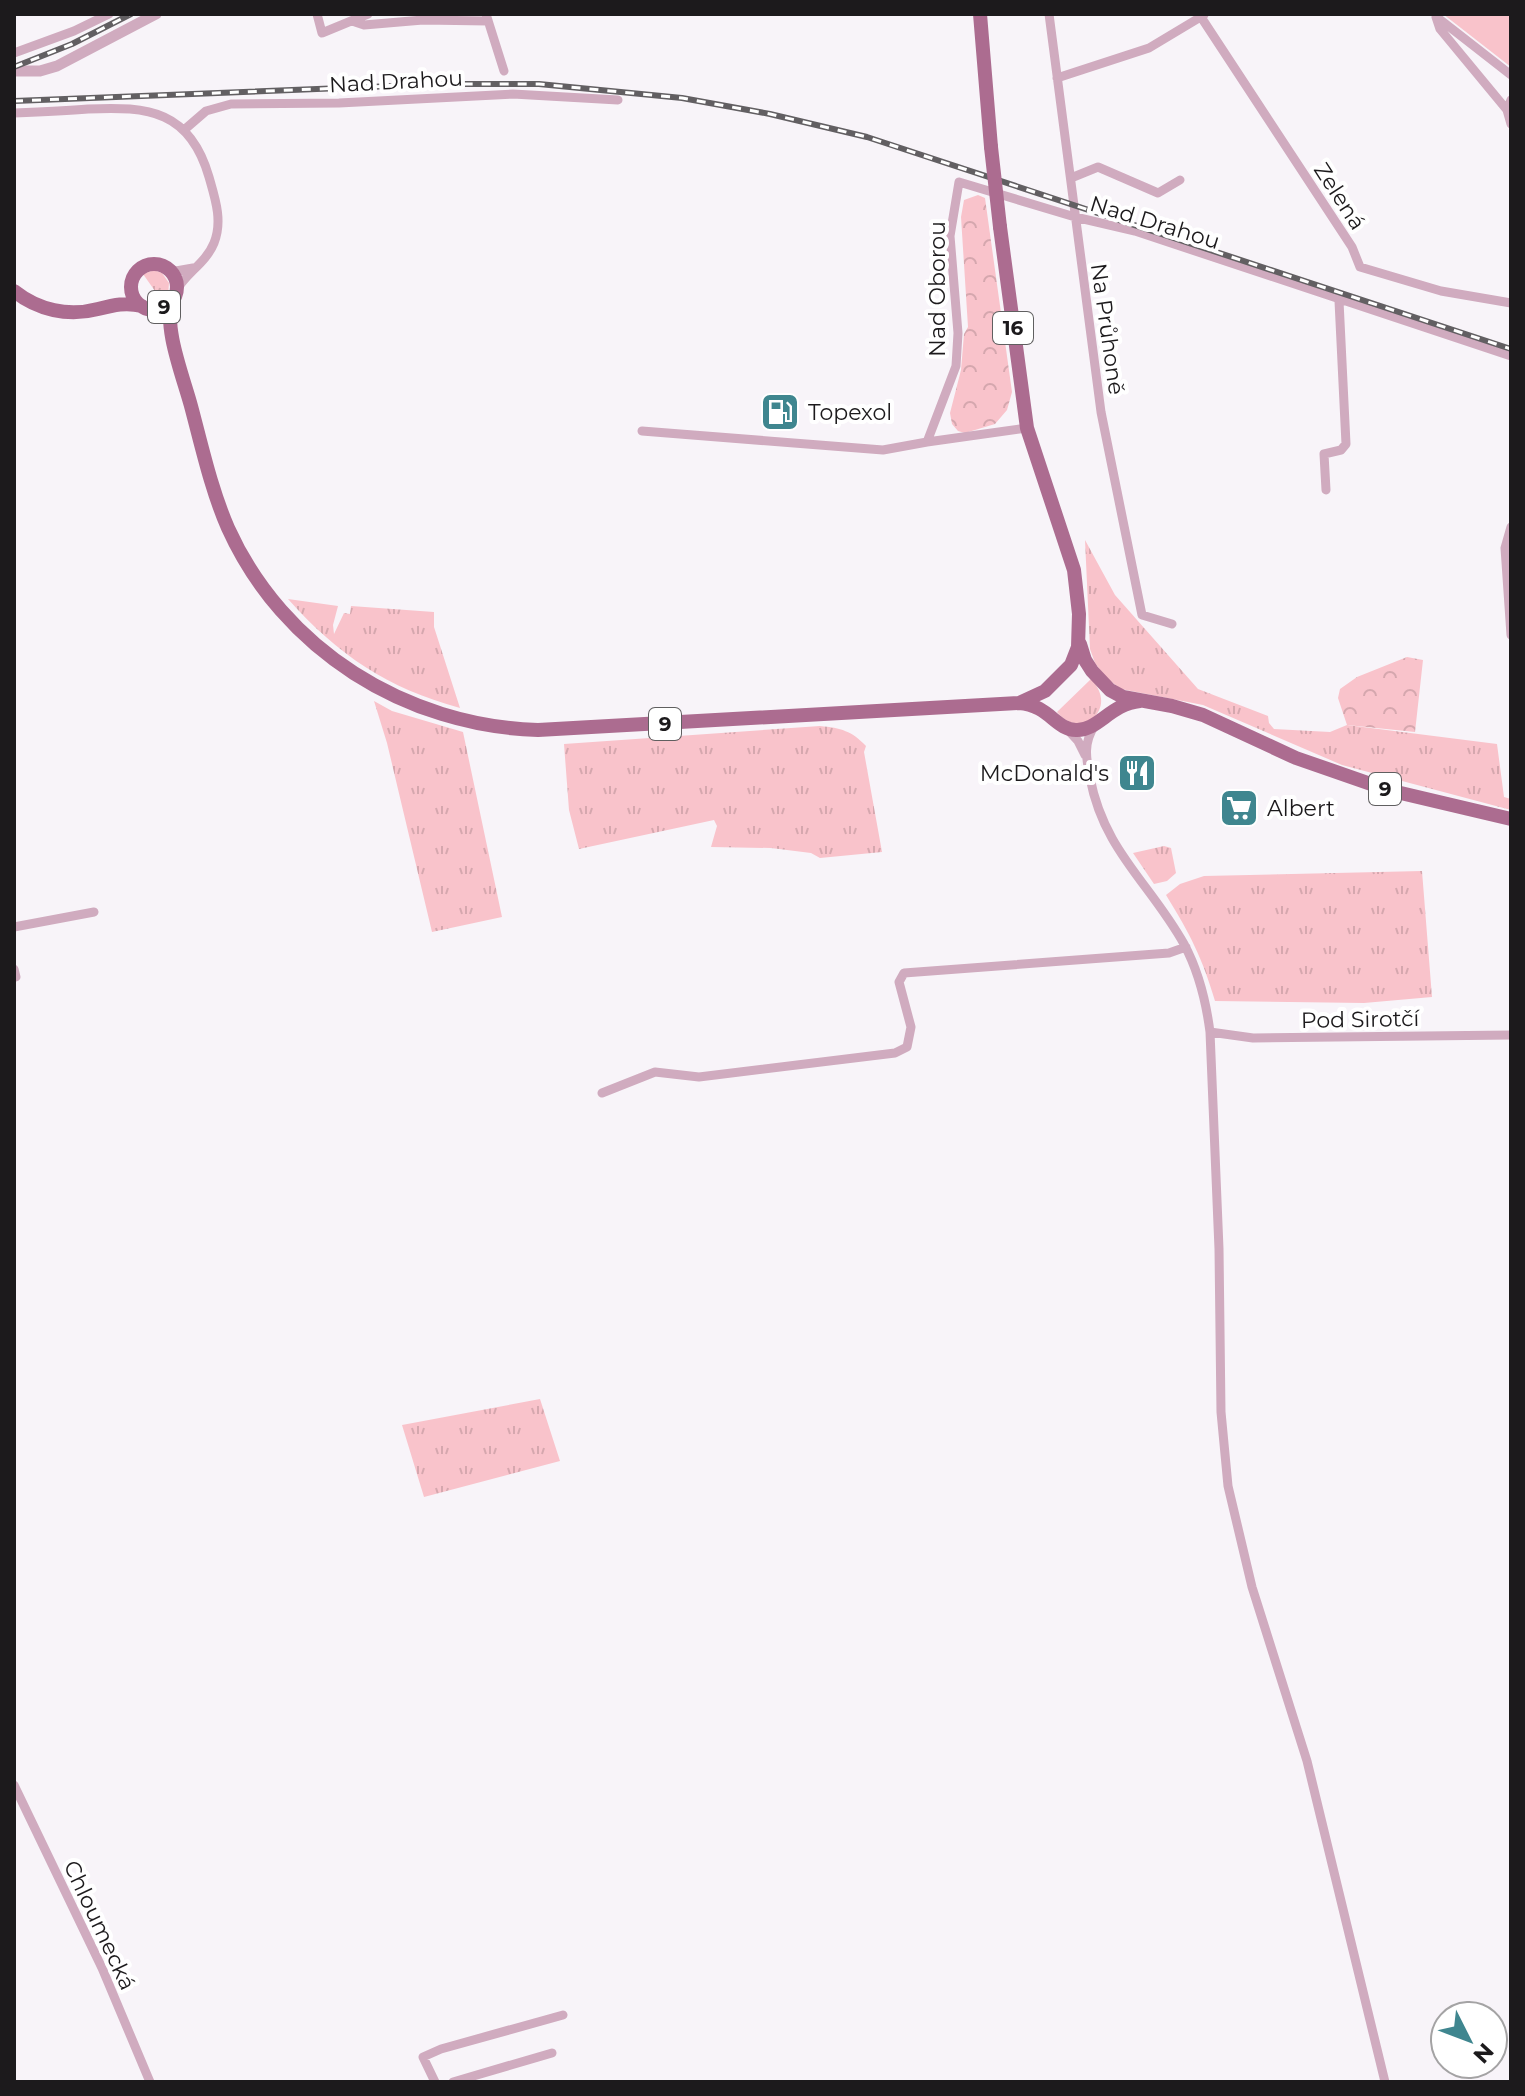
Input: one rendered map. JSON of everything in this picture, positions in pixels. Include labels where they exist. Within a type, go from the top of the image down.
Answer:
[{"type":"main road","name":"16","points":[[980,14],[1000,227],[1027,428],[1074,570],[1078,599],[1079,639],[1074,661],[1063,673]]},
{"type":"main road","name":"9","points":[[172,336],[159,317],[132,294],[136,273],[144,266],[154,264],[165,267],[173,275],[174,295],[169,312],[172,336],[214,491],[247,564],[282,612],[310,640],[355,675],[408,703],[466,722],[538,730],[1019,703],[1038,696],[1063,673],[1080,670],[1100,680],[1115,694],[1186,710],[1225,723],[1296,758],[1345,776],[1388,790],[1511,819]]},
{"type":"main road","name":"9","points":[[108,306],[132,283]]},
{"type":"main road","name":"9","points":[[14,291],[37,305],[55,311],[82,312],[128,303],[146,308],[163,308],[174,295]]},
{"type":"main road","name":"16","points":[[1079,639],[1085,660],[1100,680]]},
{"type":"main road","points":[[1098,722],[1108,702],[1100,680]]},
{"type":"main road","points":[[1051,685],[1047,701],[1053,717]]},
{"type":"main road","points":[[1065,728],[1080,730],[1124,704],[1140,701]]},
{"type":"main road","name":"9","points":[[1019,703],[1039,708],[1065,728]]},
{"type":"street","points":[[14,53],[74,31],[109,14]]},
{"type":"street","points":[[14,71],[40,71],[57,66],[156,14]]},
{"type":"street","points":[[317,14],[322,33],[355,22],[368,14]]},
{"type":"street","name":"Na Průhoně","points":[[1049,14],[1101,412],[1142,615],[1172,624]]},
{"type":"street","points":[[1057,78],[1149,48],[1203,15]]},
{"type":"street","name":"Zelená","points":[[1203,15],[1352,247],[1360,267],[1441,291],[1511,303]]},
{"type":"street","points":[[1435,15],[1511,75]]},
{"type":"street","points":[[1435,15],[1440,29],[1509,105],[1511,124]]},
{"type":"street","points":[[355,22],[364,25],[422,17],[487,17],[504,71]]},
{"type":"street","name":"Nad Drahou","points":[[184,130],[206,111],[231,104],[339,103],[513,94],[618,100]]},
{"type":"street","points":[[14,113],[136,108],[163,116],[184,130],[202,158],[218,217],[217,234],[213,246],[174,295]]},
{"type":"street","points":[[1071,178],[1098,167],[1158,193],[1180,180]]},
{"type":"street","name":"Nad Drahou","points":[[959,182],[1075,217],[1135,231],[1511,356]]},
{"type":"street","name":"Nad Oborou","points":[[927,442],[956,366],[958,333],[950,236],[959,182]]},
{"type":"street","points":[[165,267],[182,271],[196,267]]},
{"type":"street","points":[[1326,490],[1324,454],[1341,450],[1346,444],[1339,301]]},
{"type":"street","points":[[642,431],[883,450],[1027,428]]},
{"type":"street","points":[[1511,527],[1505,548],[1511,635]]},
{"type":"street","points":[[1086,759],[1088,737],[1098,722]]},
{"type":"street","points":[[1065,728],[1078,741],[1086,759],[1096,806],[1105,829],[1186,947],[1201,985],[1210,1032],[1219,1249],[1221,1412],[1232,1511],[1252,1587],[1307,1761],[1385,2082]]},
{"type":"street","points":[[14,927],[94,912]]},
{"type":"street","points":[[602,1093],[655,1072],[694,1077],[895,1053],[907,1047],[912,1034],[899,982],[904,973],[1169,953],[1186,947]]},
{"type":"street","name":"Pod Sirotčí","points":[[1210,1032],[1253,1038],[1511,1035]]},
{"type":"street","name":"Chloumecká","points":[[14,1785],[102,1968],[150,2082]]},
{"type":"street","points":[[435,2082],[423,2057],[441,2049],[563,2015]]},
{"type":"street","points":[[453,2082],[552,2053]]},
{"type":"green space","points":[[1443,14],[1511,14],[1511,67]]},
{"type":"green space","points":[[978,195],[985,198],[1012,392],[1007,410],[995,424],[965,433],[952,424],[950,413],[961,370],[964,334],[968,327],[961,217],[964,200]]},
{"type":"green space","points":[[154,270],[162,273],[169,283],[168,295],[162,301],[143,274]]},
{"type":"green space","points":[[1085,540],[1115,595],[1198,689],[1268,716],[1274,729],[1330,732],[1347,725],[1497,744],[1504,797],[1511,799],[1511,810],[1342,765],[1203,705],[1121,689],[1106,678],[1090,649]]},
{"type":"green space","points":[[288,599],[338,606],[334,634],[344,613],[350,614],[351,606],[434,612],[434,627],[460,708],[409,690],[365,667],[326,637]]},
{"type":"green space","points":[[1407,657],[1423,660],[1415,732],[1347,725],[1338,698],[1340,689],[1357,677]]},
{"type":"green space","points":[[1091,679],[1099,690],[1099,710],[1094,718],[1086,722],[1066,720],[1057,712]]},
{"type":"green space","points":[[374,701],[392,711],[463,732],[502,917],[432,932]]},
{"type":"green space","points":[[820,726],[846,731],[866,746],[864,752],[882,852],[820,858],[811,853],[771,848],[711,847],[717,826],[714,820],[579,849],[569,810],[564,744]]},
{"type":"green space","points":[[1164,846],[1171,848],[1176,873],[1167,881],[1154,884],[1133,853]]},
{"type":"green space","points":[[1422,871],[1432,997],[1364,1003],[1215,1001],[1195,946],[1166,895],[1180,884],[1204,876]]},
{"type":"green space","points":[[540,1399],[560,1461],[424,1497],[402,1425]]},
{"type":"railway","points":[[14,67],[72,44],[131,14]]},
{"type":"railway","points":[[14,101],[443,84],[539,84],[682,98],[770,114],[867,137],[1511,349]]},
{"type":"place","name":"Topexol","points":[[780,412]]},
{"type":"place","name":"McDonald's","points":[[1137,773]]},
{"type":"place","name":"Albert","points":[[1239,808]]}]
